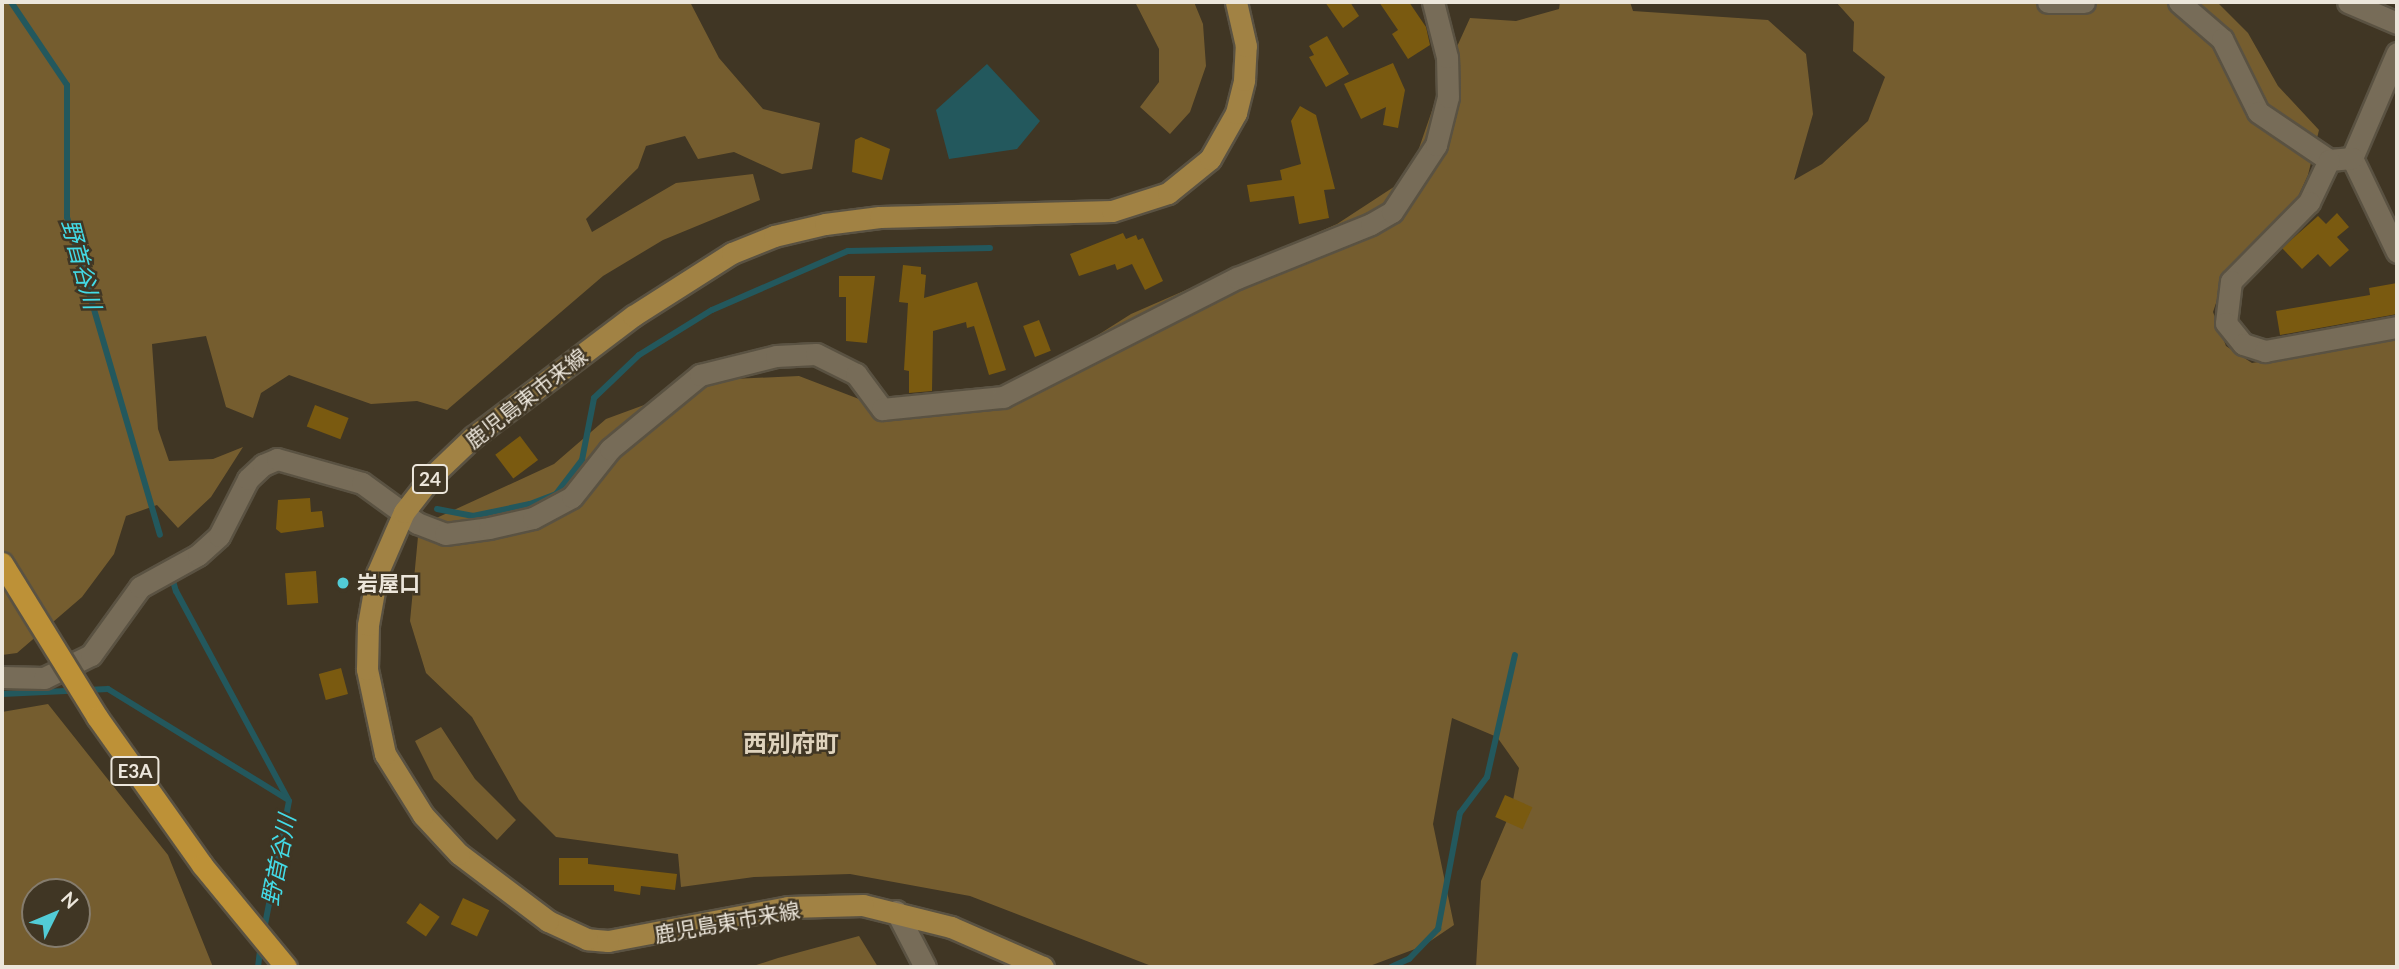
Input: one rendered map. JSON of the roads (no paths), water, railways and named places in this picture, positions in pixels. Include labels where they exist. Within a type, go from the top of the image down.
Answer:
[{"type":"highway","name":"E3A","points":[[2,563],[97,717],[202,865],[286,967]]},
{"type":"main road","name":"鹿児島東市来線","points":[[1043,967],[951,927],[896,911],[863,905],[788,907],[608,941],[567,933],[497,885],[459,854],[398,780],[385,754],[373,706],[368,625],[377,574],[404,512],[432,476],[505,411],[633,316],[732,253],[774,236],[853,221],[1112,211],[1168,193],[1210,159],[1236,113],[1244,80],[1246,46],[1236,2]]},
{"type":"street","points":[[2,677],[44,678],[91,655],[140,587],[198,555],[219,536],[248,479],[263,465],[277,459],[362,483],[417,523],[445,534],[500,525],[553,510],[572,496],[610,449],[700,375],[776,356],[816,354],[856,374],[882,409],[1003,397],[1237,278],[1371,224],[1392,212],[1436,145],[1448,97],[1447,57],[1433,2]]},
{"type":"street","points":[[2048,2],[2084,2]]},
{"type":"street","points":[[2179,2],[2222,38],[2258,112],[2329,160],[2352,158]]},
{"type":"street","points":[[2348,2],[2397,23]]},
{"type":"street","points":[[2397,53],[2352,158],[2397,252]]},
{"type":"street","points":[[2329,160],[2309,202],[2231,281],[2226,323],[2243,344],[2265,351],[2397,327]]},
{"type":"street","points":[[896,911],[925,967]]},
{"type":"water","points":[[987,64],[1040,121],[1017,149],[949,159],[936,110]]},
{"type":"waterway","name":"野首谷川","points":[[11,2],[67,85],[67,217],[160,535]]},
{"type":"waterway","points":[[437,509],[473,516],[530,504],[556,494],[582,460],[594,398],[639,355],[712,310],[848,251],[990,248]]},
{"type":"waterway","name":"野首谷川","points":[[171,574],[176,591],[289,801],[264,930]]},
{"type":"waterway","points":[[1391,967],[1409,959],[1438,929],[1460,813],[1487,777],[1515,655]]},
{"type":"waterway","points":[[2,694],[108,689],[287,799]]},
{"type":"waterway","name":"野首谷川","points":[[258,967],[261,944]]},
{"type":"place","name":"岩屋口","points":[[343,583]]},
{"type":"district","name":"西別府町","points":[[791,743]]}]
